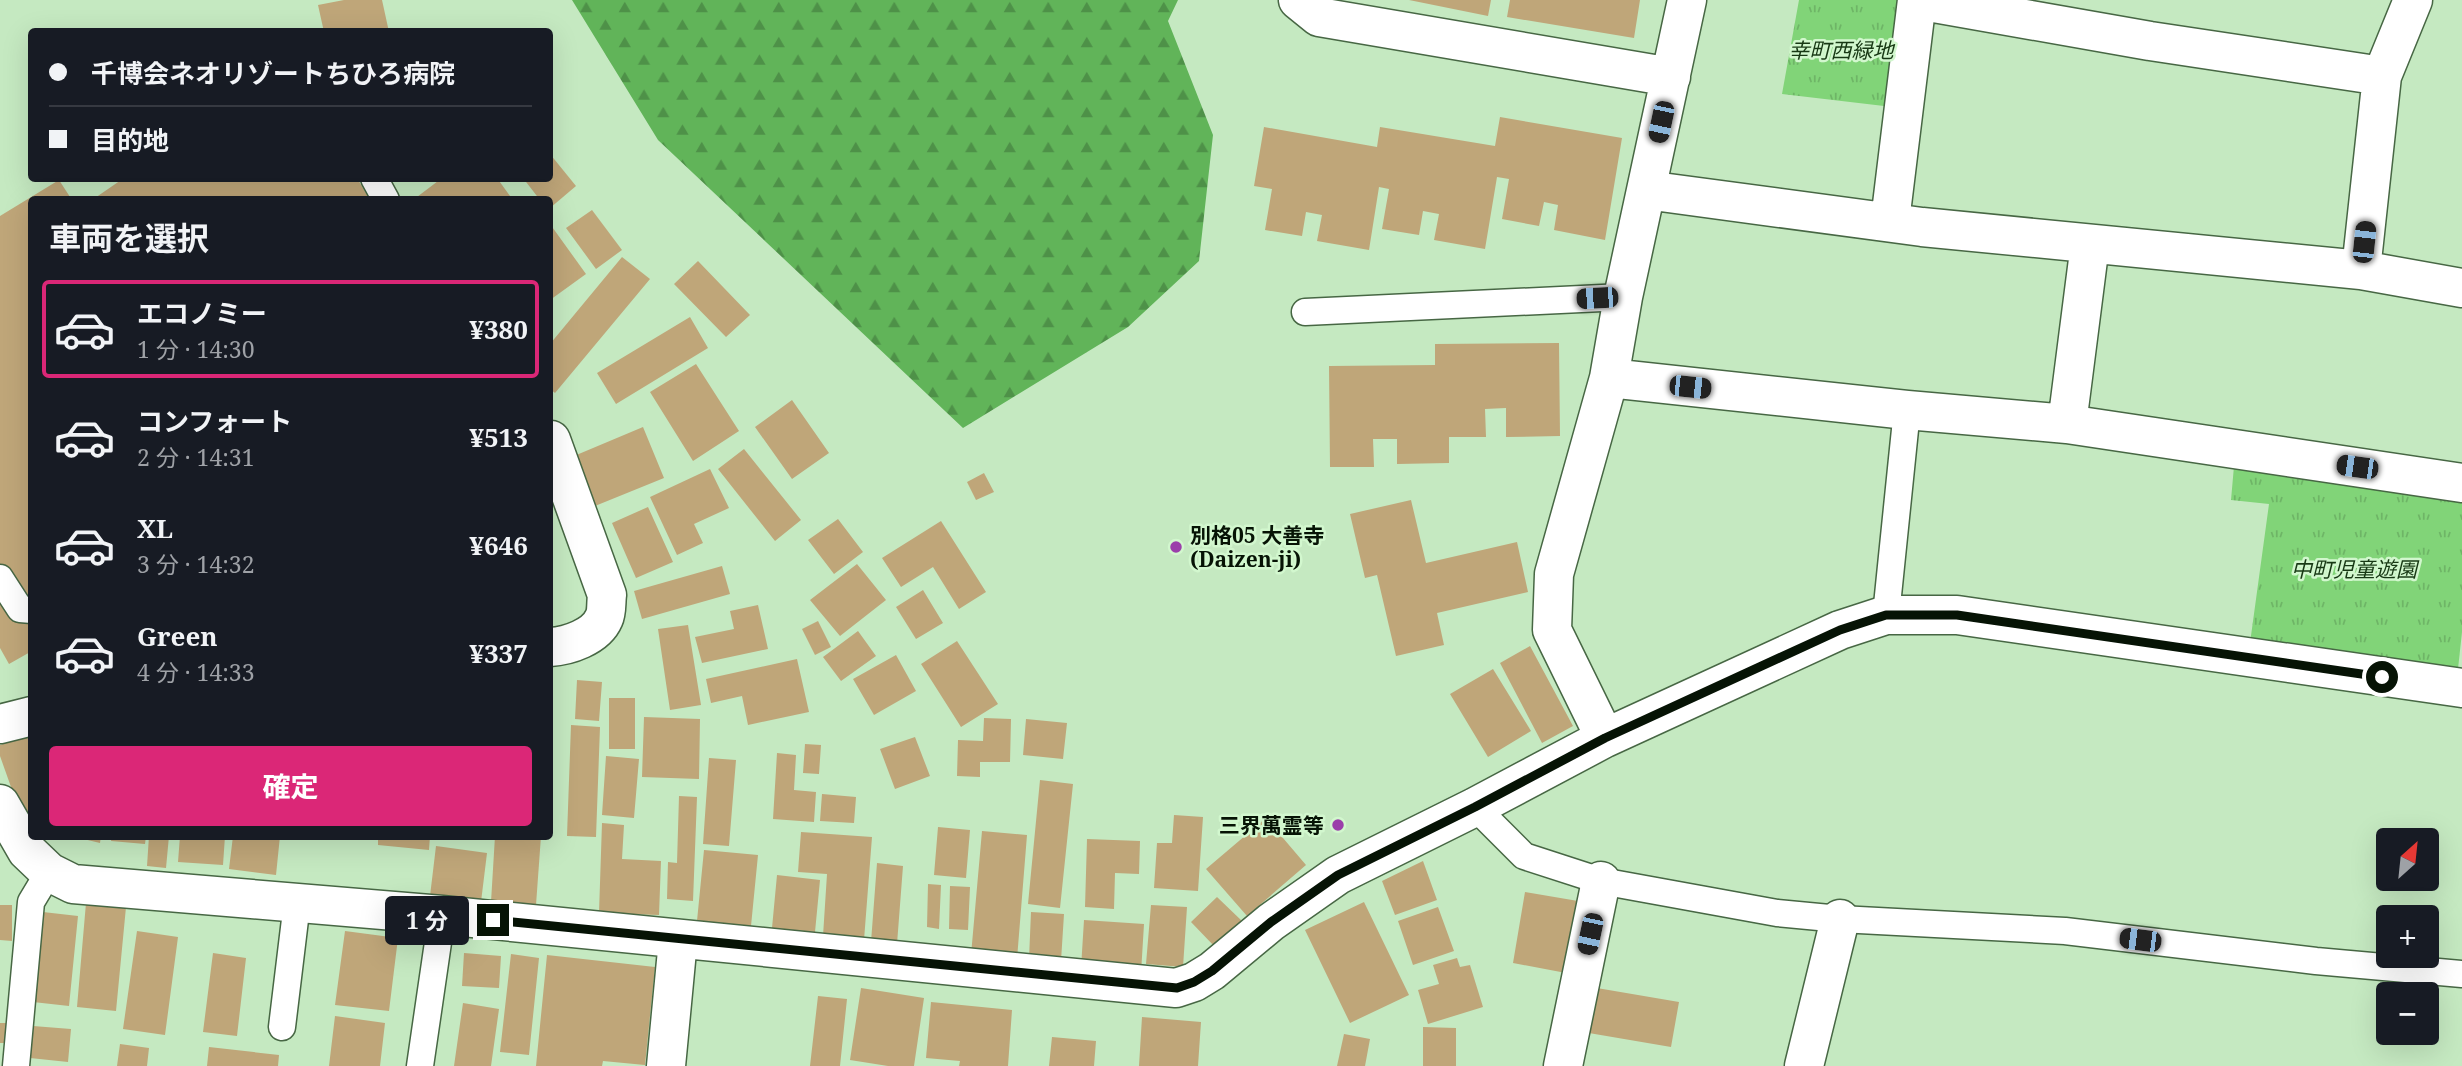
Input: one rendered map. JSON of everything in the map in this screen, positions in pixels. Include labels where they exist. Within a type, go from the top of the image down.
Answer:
[{"type":"street","points":[[1298,0],[1319,17],[1671,77]]},
{"type":"street","points":[[1605,738],[1552,630],[1554,574],[1609,378],[1623,297],[1687,0]]},
{"type":"street","points":[[1890,221],[1917,0],[2150,41],[2382,76]]},
{"type":"street","points":[[2361,270],[2382,76],[2413,0]]},
{"type":"street","points":[[1646,190],[1922,226],[2361,270],[2462,288]]},
{"type":"street","points":[[2067,424],[2090,244]]},
{"type":"street","points":[[1609,378],[2067,424],[2462,483]]},
{"type":"street","points":[[553,447],[607,595],[604,618],[590,634],[562,646],[553,647]]},
{"type":"street","points":[[0,804],[27,851],[49,872],[74,884],[442,915],[1177,988],[1212,971],[1271,922],[1338,875],[1605,738],[1840,630],[1886,615],[1957,615],[2462,688]]},
{"type":"street","points":[[0,724],[28,717]]},
{"type":"street","points":[[1563,1066],[1601,881]]},
{"type":"street","points":[[1804,1066],[1840,919]]},
{"type":"street","points":[[666,1066],[678,940]]},
{"type":"lane","points":[[1305,312],[1623,297]]},
{"type":"lane","points":[[1886,615],[1907,410]]},
{"type":"lane","points":[[0,578],[20,609],[28,610]]},
{"type":"lane","points":[[1475,807],[1524,856],[1601,881],[1777,913],[2065,931],[2316,961],[2462,974]]},
{"type":"lane","points":[[16,1066],[31,902],[49,872]]},
{"type":"lane","points":[[282,1027],[297,903]]},
{"type":"lane","points":[[421,1066],[442,915]]},
{"type":"green space","points":[[572,0],[1178,0],[1168,21],[1213,135],[1199,261],[1128,327],[963,428],[658,140]]},
{"type":"green space","name":"幸町西緑地","points":[[1799,0],[1898,0],[1884,106],[1782,94]]},
{"type":"green space","name":"中町児童遊園","points":[[2234,466],[2462,495],[2462,632],[2458,669],[2250,643],[2269,504],[2231,500]]},
{"type":"building","points":[[344,0],[382,0],[388,28],[323,28],[318,5]]},
{"type":"building","points":[[1409,0],[1491,0],[1488,16]]},
{"type":"building","points":[[1510,0],[1640,0],[1634,38],[1507,17]]},
{"type":"building","points":[[1500,117],[1622,138],[1605,240],[1554,230],[1558,205],[1544,202],[1539,226],[1502,219],[1509,179],[1497,177],[1485,249],[1434,240],[1439,214],[1423,211],[1419,235],[1382,229],[1389,189],[1379,187],[1369,250],[1317,241],[1322,215],[1306,212],[1302,236],[1265,230],[1272,189],[1254,186],[1264,127],[1377,147],[1380,127],[1495,146]]},
{"type":"building","points":[[553,158],[576,186],[553,205],[553,196],[537,196],[526,182],[553,182]]},
{"type":"building","points":[[60,182],[69,196],[33,196]]},
{"type":"building","points":[[118,182],[359,182],[368,196],[98,196]]},
{"type":"building","points":[[437,182],[500,182],[510,196],[418,196]]},
{"type":"building","points":[[28,199],[28,653],[9,664],[0,648],[0,216]]},
{"type":"building","points":[[592,210],[622,250],[596,269],[566,228]]},
{"type":"building","points":[[553,228],[586,274],[553,298]]},
{"type":"building","points":[[622,257],[650,279],[555,393],[553,340]]},
{"type":"building","points":[[698,261],[750,315],[726,337],[674,284]]},
{"type":"building","points":[[690,317],[708,348],[616,404],[597,373]]},
{"type":"building","points":[[1559,343],[1560,436],[1506,437],[1506,408],[1485,409],[1486,437],[1449,437],[1449,463],[1397,464],[1397,439],[1373,439],[1374,467],[1330,467],[1329,366],[1435,365],[1435,344]]},
{"type":"building","points":[[696,364],[739,431],[693,461],[650,392]]},
{"type":"building","points":[[792,400],[829,453],[792,479],[755,427]]},
{"type":"building","points":[[643,427],[664,478],[595,506],[574,456]]},
{"type":"building","points":[[744,449],[801,520],[775,541],[718,469]]},
{"type":"building","points":[[710,469],[729,508],[694,524],[703,543],[677,555],[650,497]]},
{"type":"building","points":[[984,473],[994,492],[976,500],[967,482]]},
{"type":"building","points":[[1411,500],[1426,563],[1517,542],[1528,592],[1437,613],[1444,645],[1396,656],[1377,575],[1365,578],[1350,514]]},
{"type":"building","points":[[648,507],[673,562],[636,578],[612,523]]},
{"type":"building","points":[[838,519],[863,552],[834,574],[808,540]]},
{"type":"building","points":[[941,521],[986,592],[959,609],[933,567],[901,587],[882,558]]},
{"type":"building","points":[[857,564],[886,600],[840,636],[810,600]]},
{"type":"building","points":[[722,566],[730,594],[642,619],[634,591]]},
{"type":"building","points":[[923,590],[943,623],[916,639],[896,607]]},
{"type":"building","points":[[758,605],[768,649],[702,663],[695,637],[734,629],[730,611]]},
{"type":"building","points":[[818,621],[831,647],[815,655],[802,629]]},
{"type":"building","points":[[688,625],[701,705],[670,710],[658,629]]},
{"type":"building","points":[[858,631],[876,656],[841,681],[823,657]]},
{"type":"building","points":[[957,641],[998,704],[961,727],[921,664]]},
{"type":"building","points":[[1530,646],[1573,726],[1542,743],[1500,663]]},
{"type":"building","points":[[896,655],[916,691],[874,715],[853,679]]},
{"type":"building","points":[[797,659],[809,712],[748,725],[742,696],[711,703],[706,679]]},
{"type":"building","points":[[1493,669],[1531,731],[1488,757],[1450,694]]},
{"type":"building","points":[[577,680],[602,682],[599,721],[575,719]]},
{"type":"building","points":[[609,698],[635,698],[635,749],[609,749]]},
{"type":"building","points":[[644,717],[700,719],[699,779],[642,777]]},
{"type":"building","points":[[984,718],[1011,719],[1010,762],[980,762],[980,777],[957,776],[958,740],[983,741]]},
{"type":"building","points":[[1026,719],[1067,723],[1063,759],[1023,755]]},
{"type":"building","points":[[571,725],[600,727],[596,837],[567,836]]},
{"type":"building","points":[[28,735],[28,814],[16,801],[0,756],[0,745]]},
{"type":"building","points":[[915,737],[930,776],[895,789],[880,749]]},
{"type":"building","points":[[805,744],[821,745],[819,774],[803,773]]},
{"type":"building","points":[[777,753],[796,755],[794,790],[816,792],[814,822],[773,819]]},
{"type":"building","points":[[606,756],[639,759],[634,818],[602,815]]},
{"type":"building","points":[[709,758],[736,760],[729,846],[703,844]]},
{"type":"building","points":[[1040,780],[1073,784],[1060,908],[1028,904]]},
{"type":"building","points":[[822,794],[856,797],[854,823],[820,821]]},
{"type":"building","points":[[679,796],[697,797],[693,901],[667,899],[668,862],[677,863]]},
{"type":"building","points":[[1174,815],[1203,817],[1198,891],[1154,888],[1157,843],[1172,843]]},
{"type":"building","points":[[1266,818],[1306,865],[1247,916],[1206,869]]},
{"type":"building","points":[[602,823],[624,825],[622,859],[661,861],[659,915],[599,913]]},
{"type":"building","points":[[938,827],[970,830],[966,878],[934,875]]},
{"type":"building","points":[[982,831],[1027,835],[1017,959],[971,955]]},
{"type":"building","points":[[801,832],[872,837],[864,940],[823,936],[827,874],[798,872]]},
{"type":"building","points":[[1087,839],[1140,841],[1139,874],[1115,873],[1114,909],[1085,907]]},
{"type":"building","points":[[111,840],[146,840],[145,844]]},
{"type":"building","points":[[149,840],[169,840],[166,868],[147,866]]},
{"type":"building","points":[[180,840],[225,840],[223,865],[178,862]]},
{"type":"building","points":[[233,840],[280,840],[276,875],[229,869]]},
{"type":"building","points":[[378,840],[430,840],[429,850],[378,845]]},
{"type":"building","points":[[495,840],[541,840],[536,905],[491,902]]},
{"type":"building","points":[[436,846],[487,853],[481,902],[430,896]]},
{"type":"building","points":[[704,850],[758,855],[751,926],[697,921]]},
{"type":"building","points":[[1423,861],[1437,900],[1395,915],[1382,881]]},
{"type":"building","points":[[877,863],[903,866],[897,944],[871,942]]},
{"type":"building","points":[[777,875],[820,880],[815,932],[772,928]]},
{"type":"building","points":[[928,884],[941,885],[939,929],[927,927]]},
{"type":"building","points":[[950,886],[970,887],[968,930],[949,929]]},
{"type":"building","points":[[1525,892],[1578,901],[1566,973],[1513,963]]},
{"type":"building","points":[[1217,897],[1242,921],[1215,947],[1191,922]]},
{"type":"building","points":[[1364,902],[1409,995],[1350,1023],[1305,930]]},
{"type":"building","points":[[86,903],[126,907],[116,1011],[77,1007]]},
{"type":"building","points":[[0,905],[12,905],[12,941],[0,940]]},
{"type":"building","points":[[1151,905],[1187,907],[1183,967],[1146,964]]},
{"type":"building","points":[[1438,907],[1454,951],[1413,965],[1398,921]]},
{"type":"building","points":[[43,912],[78,916],[69,1006],[33,1002]]},
{"type":"building","points":[[1031,912],[1064,914],[1061,961],[1029,959]]},
{"type":"building","points":[[1084,920],[1144,924],[1141,973],[1081,968]]},
{"type":"building","points":[[137,931],[178,937],[165,1035],[123,1029]]},
{"type":"building","points":[[345,931],[398,938],[389,1011],[335,1005]]},
{"type":"building","points":[[213,953],[246,958],[237,1036],[203,1032]]},
{"type":"building","points":[[464,953],[501,956],[499,988],[462,986]]},
{"type":"building","points":[[511,954],[539,958],[529,1055],[500,1052]]},
{"type":"building","points":[[547,955],[655,967],[645,1065],[603,1061],[602,1066],[536,1066]]},
{"type":"building","points":[[1457,958],[1460,967],[1470,965],[1483,1007],[1428,1024],[1418,990],[1439,984],[1433,965]]},
{"type":"building","points":[[1591,987],[1679,1002],[1671,1047],[1583,1032]]},
{"type":"building","points":[[861,988],[924,998],[914,1066],[888,1066],[850,1060]]},
{"type":"building","points":[[818,996],[847,999],[840,1066],[810,1066]]},
{"type":"building","points":[[931,1002],[1012,1010],[1008,1066],[959,1066],[960,1061],[926,1058]]},
{"type":"building","points":[[463,1003],[499,1009],[491,1066],[454,1066]]},
{"type":"building","points":[[335,1016],[385,1023],[380,1066],[329,1066]]},
{"type":"building","points":[[1142,1017],[1201,1022],[1198,1066],[1139,1066]]},
{"type":"building","points":[[0,1023],[7,1023],[7,1043],[0,1043]]},
{"type":"building","points":[[33,1026],[71,1029],[68,1062],[30,1058]]},
{"type":"building","points":[[1423,1027],[1456,1028],[1456,1066],[1423,1066]]},
{"type":"building","points":[[1344,1034],[1370,1039],[1365,1066],[1337,1066]]},
{"type":"building","points":[[1052,1037],[1096,1041],[1094,1066],[1049,1066]]},
{"type":"building","points":[[120,1044],[149,1048],[147,1066],[117,1066]]},
{"type":"building","points":[[209,1047],[279,1055],[278,1066],[207,1066]]},
{"type":"place","name":"別格05 大善寺 (Daizen-ji)","points":[[1176,547]]},
{"type":"place","name":"三界萬霊等","points":[[1338,825]]},
{"type":"route","points":[[493,920],[1177,988],[1212,971],[1271,922],[1338,875],[1605,738],[1840,630],[1886,615],[1957,615],[2382,677]]}]
